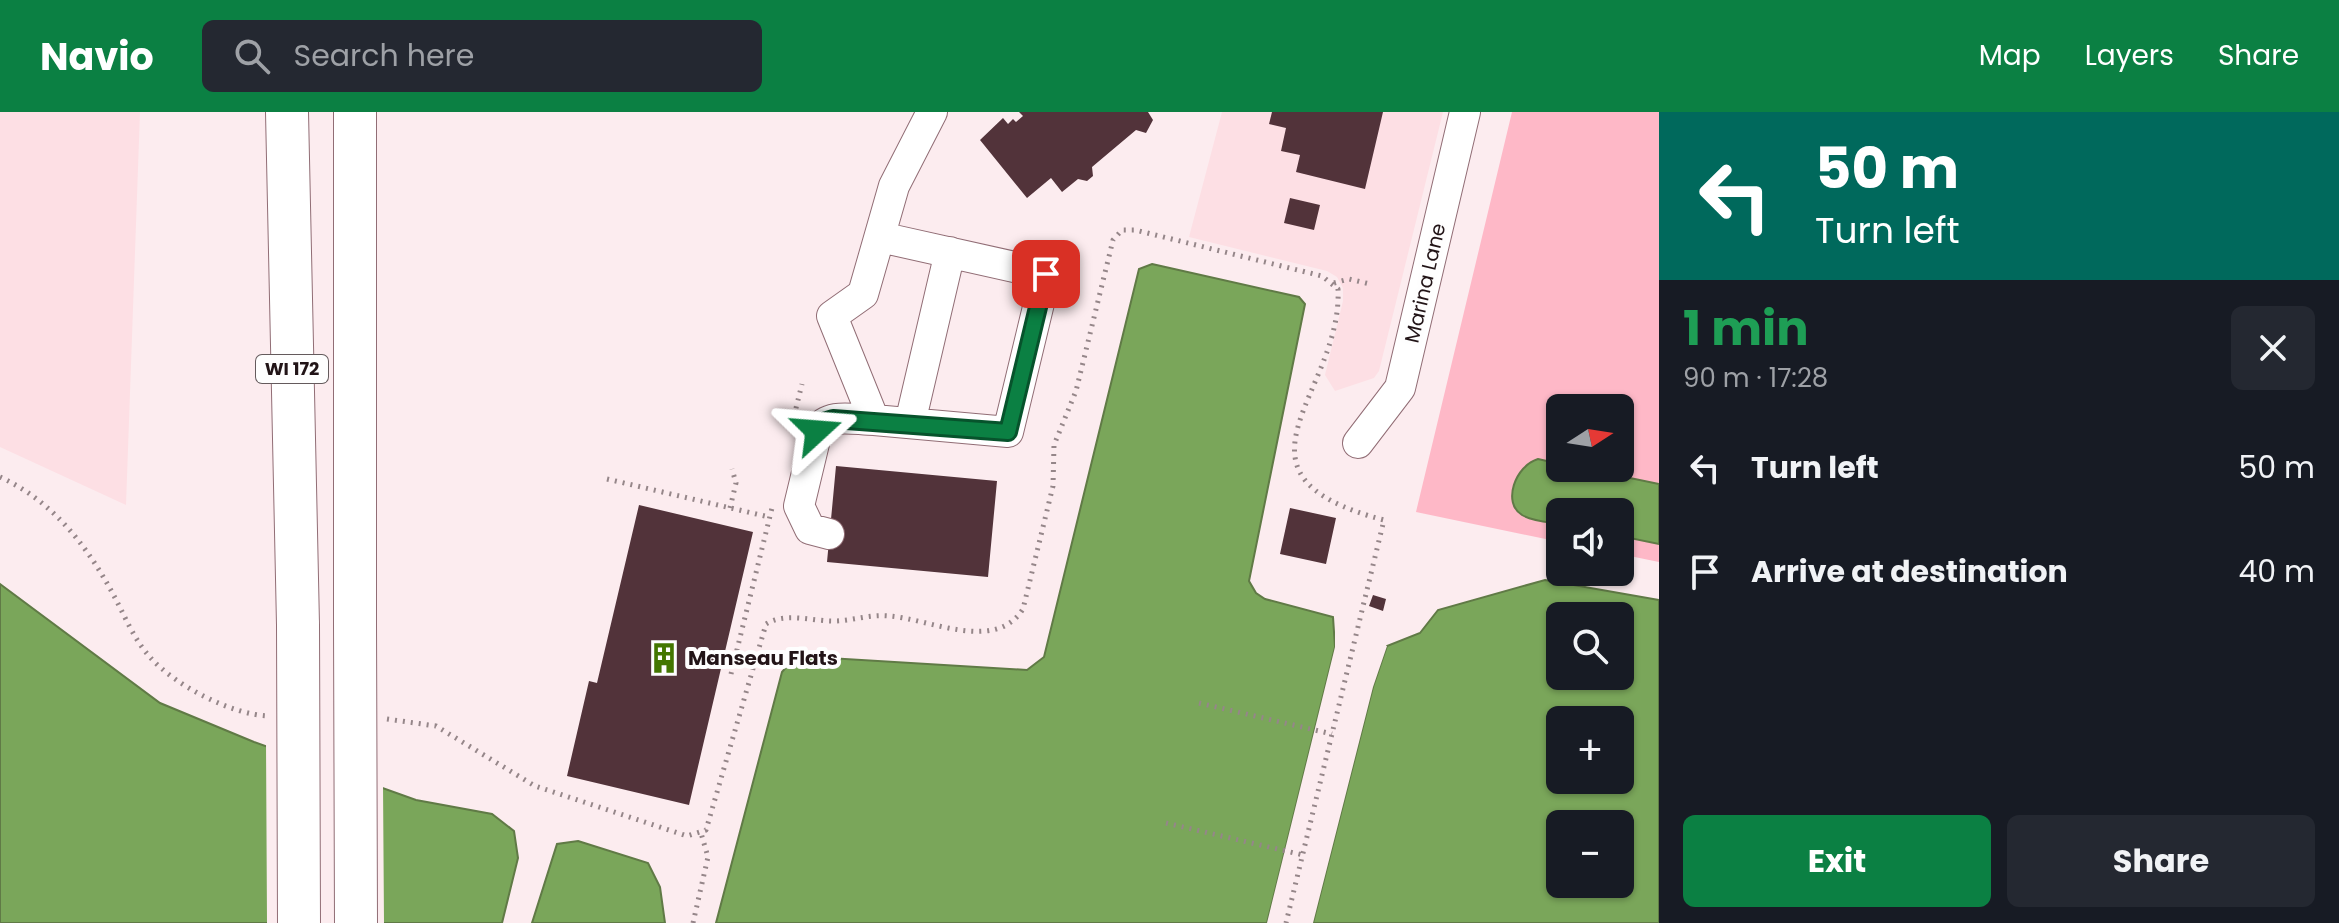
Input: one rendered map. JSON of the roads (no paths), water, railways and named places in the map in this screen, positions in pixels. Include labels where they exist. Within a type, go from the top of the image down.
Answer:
[{"type":"highway","name":"WI 172","points":[[287,112],[298,625],[299,923]]},
{"type":"highway","name":"WI 172","points":[[355,112],[356,923]]},
{"type":"street","points":[[874,420],[832,316],[863,294],[894,186],[932,112]]},
{"type":"street","name":"Marina Lane","points":[[1358,443],[1400,388],[1465,112]]},
{"type":"street","points":[[829,534],[810,529],[799,506],[817,431],[823,422],[833,419],[874,420],[1008,432],[1046,274],[880,237]]},
{"type":"street","points":[[910,423],[950,252]]},
{"type":"place","name":"Manseau Flats","points":[[664,658]]}]
